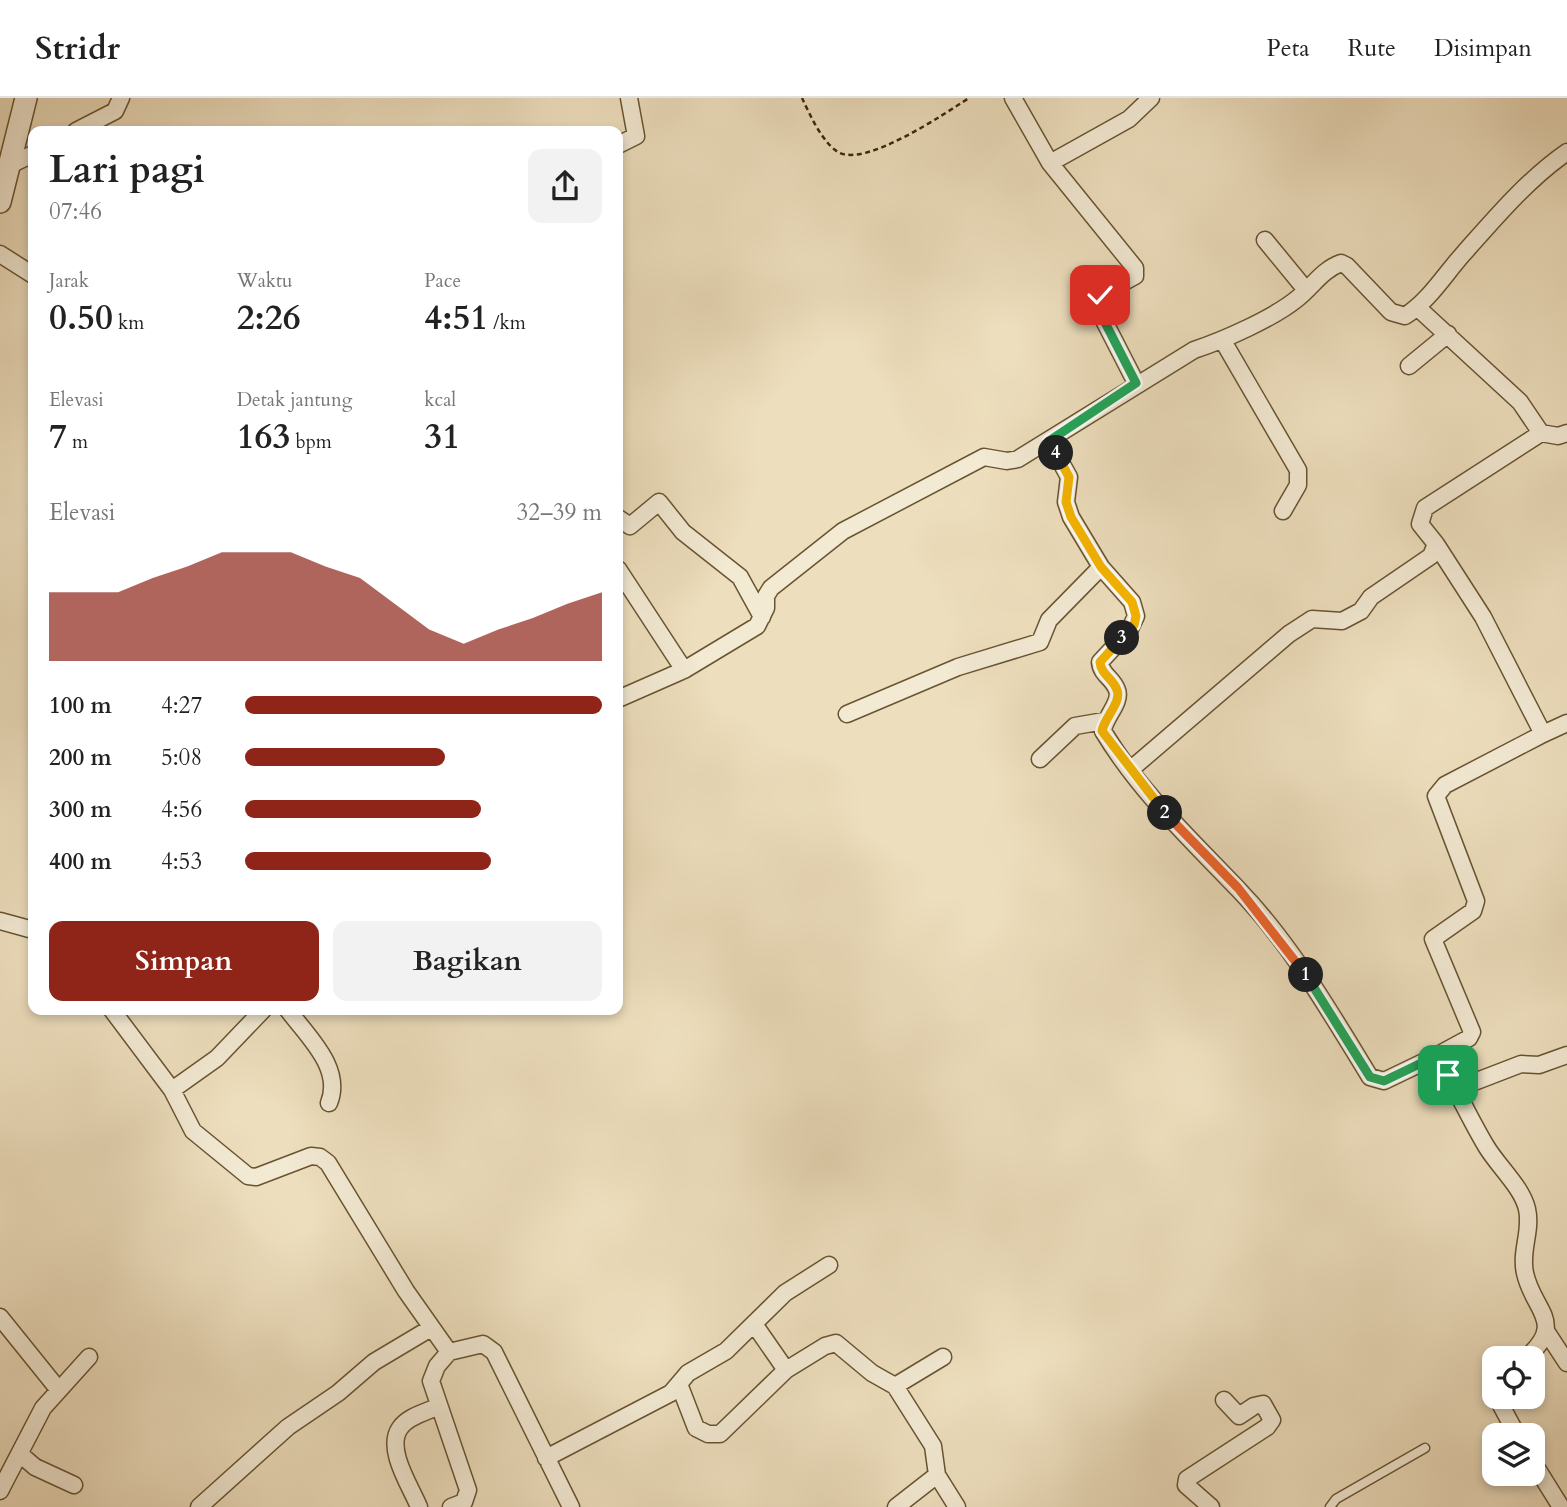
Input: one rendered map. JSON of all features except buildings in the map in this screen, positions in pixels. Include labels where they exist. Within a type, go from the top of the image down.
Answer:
[{"type":"street","points":[[0,202],[26,98]]},
{"type":"street","points":[[86,126],[115,111],[121,98]]},
{"type":"street","points":[[623,142],[636,135],[629,98]]},
{"type":"street","points":[[1013,98],[1050,163],[1135,268],[1135,276],[1100,295],[1096,305],[1136,383]]},
{"type":"street","points":[[1050,163],[1129,119],[1151,98]]},
{"type":"street","points":[[623,697],[684,670],[757,626],[771,588],[842,531],[984,457],[1014,460],[1194,350],[1223,341],[1297,299],[1323,273],[1341,263],[1391,312],[1405,316],[1418,308],[1463,254],[1548,165],[1567,152]]},
{"type":"street","points":[[10,165],[28,156]]},
{"type":"street","points":[[1265,240],[1306,290]]},
{"type":"street","points":[[0,254],[28,272]]},
{"type":"street","points":[[1418,308],[1520,402],[1541,433]]},
{"type":"street","points":[[1409,366],[1448,334]]},
{"type":"street","points":[[1223,341],[1298,470],[1298,485],[1283,511]]},
{"type":"street","points":[[1543,734],[1483,617],[1420,524],[1425,508],[1541,433],[1558,436],[1567,433]]},
{"type":"street","points":[[1049,441],[1069,477],[1067,507],[1101,567],[1132,602],[1136,616],[1134,625],[1100,662],[1101,669],[1117,690],[1117,699],[1104,721],[1102,731],[1130,771],[1166,814],[1238,888],[1289,950],[1370,1077],[1384,1081],[1469,1038],[1472,1032],[1433,939],[1473,911],[1476,901],[1437,796],[1445,785],[1567,723]]},
{"type":"street","points":[[623,524],[629,526],[659,502],[683,531],[740,577],[762,617]]},
{"type":"street","points":[[1130,771],[1289,634],[1312,620],[1342,621],[1361,611],[1371,597],[1431,556],[1436,544]]},
{"type":"street","points":[[847,714],[958,667],[1040,642],[1049,620],[1101,567]]},
{"type":"street","points":[[623,577],[684,670]]},
{"type":"street","points":[[1040,759],[1075,726],[1104,721]]},
{"type":"street","points":[[0,921],[28,929]]},
{"type":"street","points":[[115,1015],[172,1090],[193,1132],[247,1176],[256,1177],[310,1156],[320,1157],[328,1163],[431,1328],[449,1352]]},
{"type":"street","points":[[172,1090],[217,1058],[258,1015]]},
{"type":"street","points":[[292,1015],[333,1072],[335,1089],[329,1103]]},
{"type":"street","points":[[1456,1089],[1521,1064],[1539,1065],[1567,1055]]},
{"type":"street","points":[[1436,1056],[1487,1148],[1527,1207],[1528,1227],[1523,1254],[1525,1275],[1547,1318],[1546,1331],[1537,1346]]},
{"type":"street","points":[[546,1458],[657,1401],[698,1365],[726,1351],[785,1293],[829,1265]]},
{"type":"street","points":[[0,1317],[58,1389]]},
{"type":"street","points":[[754,1324],[786,1370]]},
{"type":"street","points":[[199,1507],[288,1427],[338,1393],[368,1366],[431,1328]]},
{"type":"street","points":[[1546,1331],[1567,1363]]},
{"type":"street","points":[[679,1384],[696,1428],[708,1434],[720,1434],[786,1370],[824,1346],[836,1343],[872,1373],[895,1385],[933,1446],[937,1475],[957,1507]]},
{"type":"street","points":[[452,1507],[464,1502],[468,1490],[431,1381],[437,1366],[449,1352],[482,1345],[490,1347],[571,1507]]},
{"type":"street","points":[[0,1492],[43,1408],[89,1357]]},
{"type":"street","points":[[895,1385],[943,1357]]},
{"type":"street","points":[[1211,1507],[1186,1485],[1187,1479],[1267,1427],[1272,1420],[1263,1404],[1239,1416],[1224,1400]]},
{"type":"street","points":[[419,1507],[395,1443],[400,1428],[413,1418],[439,1406]]},
{"type":"street","points":[[21,1455],[35,1467],[74,1485]]},
{"type":"street","points":[[896,1507],[937,1475]]},
{"type":"street","points":[[1545,1481],[1561,1507]]},
{"type":"lane","points":[[1330,1507],[1336,1499],[1425,1448]]},
{"type":"path","points":[[802,98],[827,141],[838,152],[852,156],[875,151],[970,98]]},
{"type":"route","points":[[1100,295],[1096,305],[1136,383],[1049,441],[1069,477],[1066,502],[1071,517],[1101,567],[1132,602],[1136,616],[1134,625],[1100,662],[1101,669],[1117,690],[1117,699],[1104,721],[1102,731],[1130,771],[1166,814],[1221,874],[1238,888],[1289,950],[1370,1077],[1376,1081],[1384,1081],[1436,1056],[1448,1075]]}]
